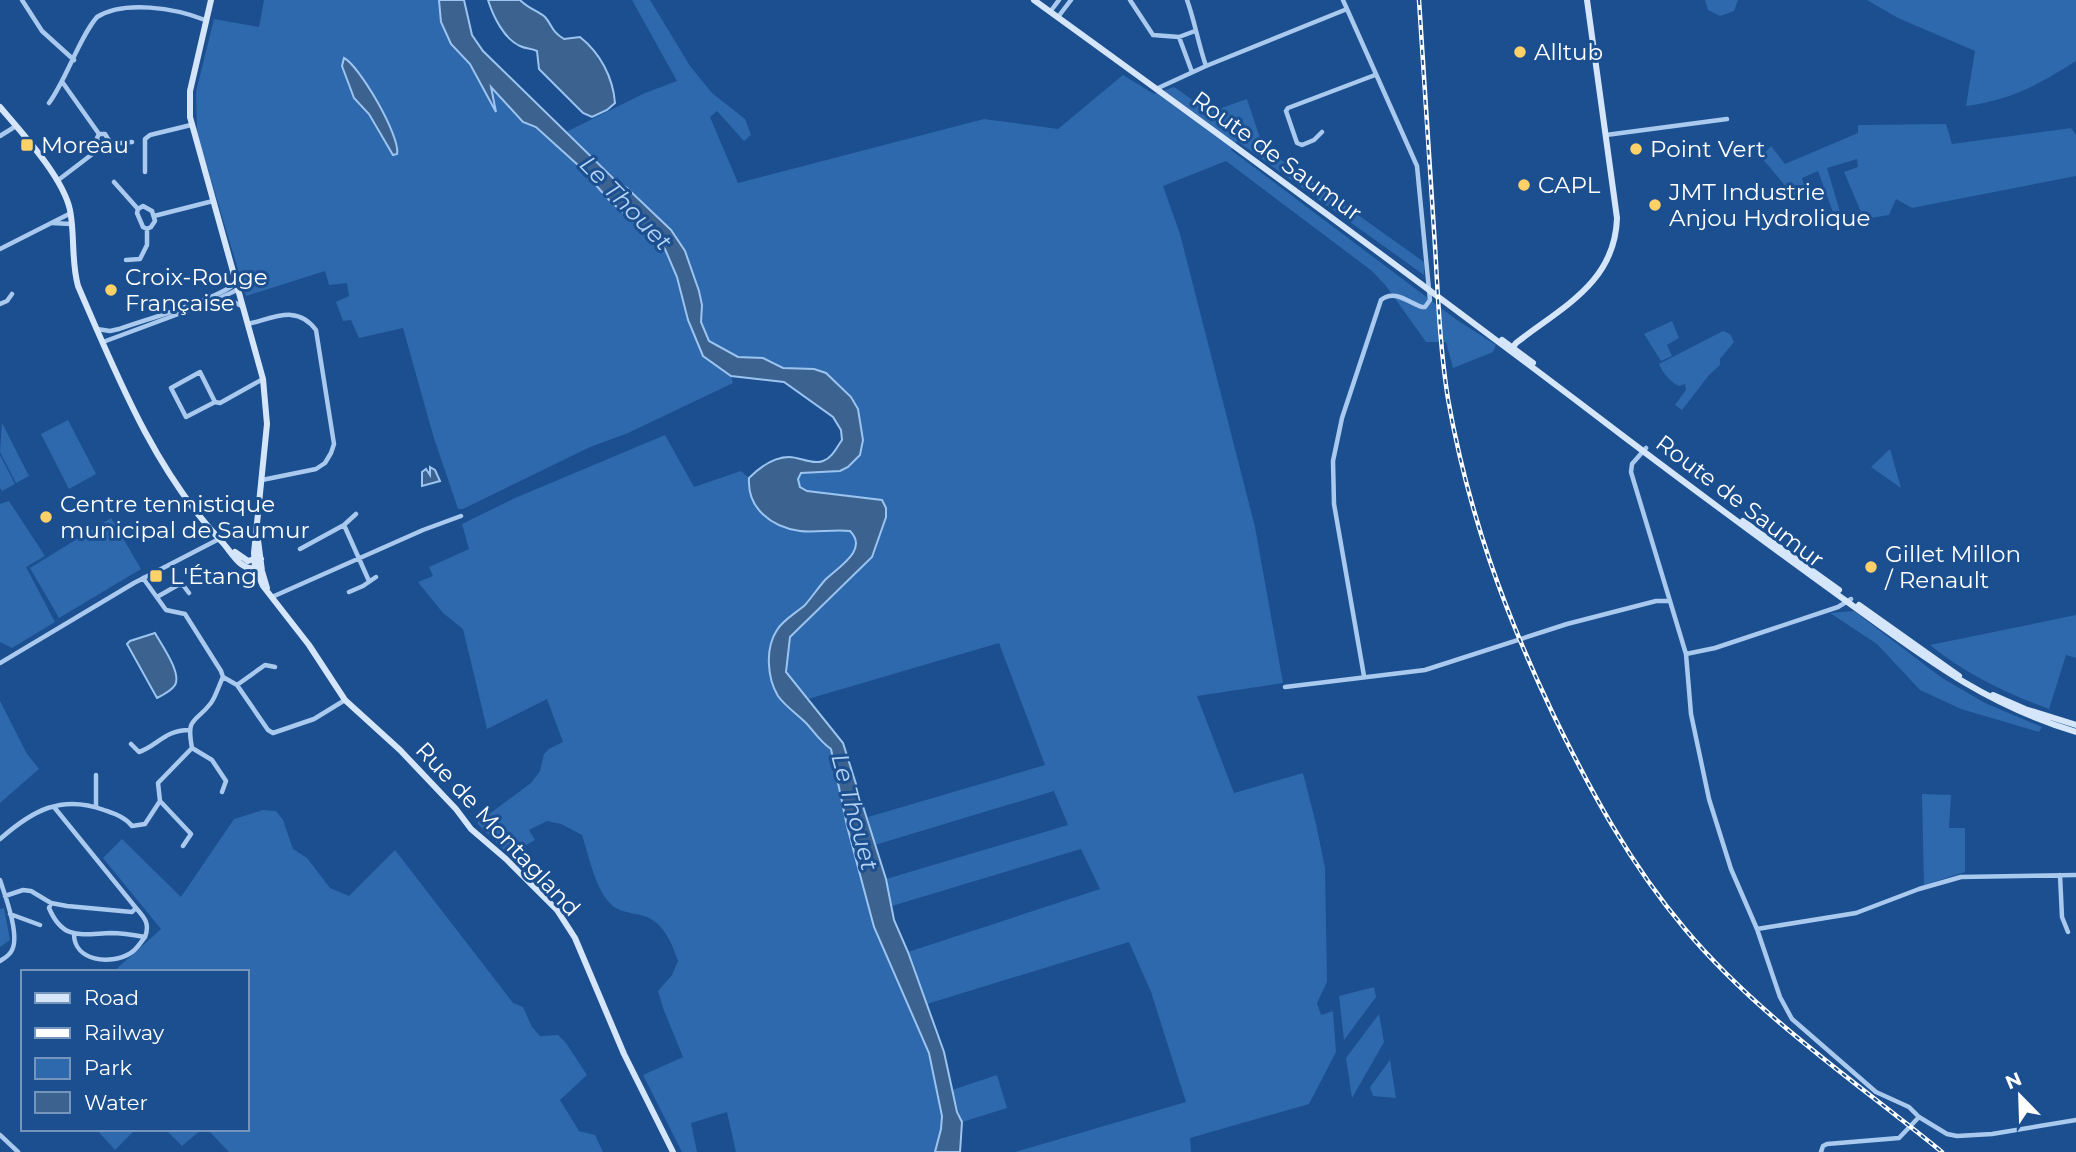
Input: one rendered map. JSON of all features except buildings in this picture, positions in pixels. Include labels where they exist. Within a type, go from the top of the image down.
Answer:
[{"type":"street","points":[[22,0],[42,31],[74,60]]},
{"type":"street","points":[[211,0],[190,91],[191,125],[263,379],[267,425],[256,564]]},
{"type":"street","name":"Route de Saumur","points":[[1034,0],[1418,280],[1850,601],[1959,676],[2024,711]]},
{"type":"street","points":[[1050,12],[1059,0]]},
{"type":"street","points":[[1057,17],[1071,0]]},
{"type":"street","points":[[1130,0],[1153,35],[1179,37],[1196,31]]},
{"type":"street","points":[[1186,0],[1196,25],[1195,35],[1206,66]]},
{"type":"street","points":[[1343,0],[1417,166],[1430,300],[1429,304],[1422,307],[1396,295],[1381,300],[1335,447],[1333,490],[1364,676]]},
{"type":"street","points":[[1511,350],[1600,276],[1614,248],[1617,218],[1587,0]]},
{"type":"street","points":[[49,103],[63,83],[99,15],[106,10],[134,1],[166,5],[205,20]]},
{"type":"street","points":[[1155,89],[1347,9]]},
{"type":"street","points":[[1179,37],[1192,72]]},
{"type":"street","points":[[1322,132],[1302,145],[1297,143],[1286,111],[1375,75]]},
{"type":"street","points":[[63,83],[99,134]]},
{"type":"street","name":"Rue de Montagland","points":[[0,107],[66,195],[71,213],[75,274],[102,340],[159,458],[191,504],[242,565],[256,564],[262,586],[309,645],[345,700],[400,750],[456,809],[471,829],[506,859],[557,910],[575,938],[624,1054],[673,1152]]},
{"type":"street","points":[[1606,135],[1727,119]]},
{"type":"street","points":[[145,172],[145,139],[150,135],[191,125]]},
{"type":"street","points":[[0,136],[16,126]]},
{"type":"street","points":[[99,134],[105,134],[111,144]]},
{"type":"street","points":[[99,134],[99,149]]},
{"type":"street","points":[[57,181],[99,149],[107,149],[111,144],[132,142]]},
{"type":"street","points":[[114,181],[138,209],[148,208],[155,221],[147,229],[148,246],[140,259],[126,260]]},
{"type":"street","points":[[154,216],[213,201]]},
{"type":"street","points":[[138,209],[143,227],[147,229]]},
{"type":"street","points":[[0,249],[71,213]]},
{"type":"street","points":[[51,223],[71,224]]},
{"type":"street","points":[[216,300],[238,286]]},
{"type":"street","points":[[97,329],[119,329],[238,286]]},
{"type":"street","points":[[0,304],[7,301],[12,294]]},
{"type":"street","points":[[102,340],[216,300],[237,302],[243,307]]},
{"type":"street","points":[[248,324],[290,314],[303,317],[316,330],[334,444],[325,463],[316,469],[262,480]]},
{"type":"street","points":[[102,340],[119,329]]},
{"type":"street","points":[[215,402],[200,372],[171,388],[186,417],[215,402],[220,403],[263,379]]},
{"type":"street","points":[[1645,450],[1632,464],[1631,472],[1686,654],[1691,714],[1709,799],[1731,869],[1757,929],[1780,997],[1792,1019],[1876,1092],[1909,1107],[1919,1117],[1947,1134],[1992,1134],[2076,1120]]},
{"type":"street","points":[[300,549],[344,525],[356,514]]},
{"type":"street","points":[[272,597],[423,530],[461,516]]},
{"type":"street","points":[[344,525],[369,581]]},
{"type":"street","points":[[0,663],[144,578],[222,542]]},
{"type":"street","points":[[349,593],[376,577]]},
{"type":"street","points":[[144,578],[166,610],[185,614],[223,677],[237,685],[268,730],[273,733],[314,719],[345,700]]},
{"type":"street","points":[[157,597],[178,585],[183,585],[190,593]]},
{"type":"street","points":[[1285,687],[1438,667],[1567,624],[1656,601],[1670,601]]},
{"type":"street","points":[[1686,654],[1716,648],[1850,601]]},
{"type":"street","points":[[237,685],[265,665],[275,667]]},
{"type":"street","points":[[222,792],[226,781],[212,760],[192,748],[189,730],[197,715],[210,704],[223,677]]},
{"type":"street","points":[[2024,711],[2076,725]]},
{"type":"street","points":[[2024,711],[2076,732]]},
{"type":"street","points":[[131,744],[139,752],[144,751],[158,739],[181,730],[189,730]]},
{"type":"street","points":[[183,846],[191,834],[160,801],[158,783],[192,748]]},
{"type":"street","points":[[96,775],[96,807]]},
{"type":"street","points":[[0,839],[25,817],[69,802],[96,807],[127,820],[132,826],[139,826],[145,824],[160,801]]},
{"type":"street","points":[[54,807],[147,922],[148,929],[132,953],[119,959],[88,957],[74,942],[74,934]]},
{"type":"street","points":[[2060,875],[2062,917],[2068,932]]},
{"type":"street","points":[[1757,929],[1856,914],[1919,889],[1961,877],[2076,875]]},
{"type":"street","points":[[0,880],[10,914],[13,949],[0,961]]},
{"type":"street","points":[[5,896],[23,890],[31,891],[51,902],[132,912],[136,908]]},
{"type":"street","points":[[51,902],[49,908],[54,921],[65,931],[74,934],[115,933],[145,937]]},
{"type":"street","points":[[10,914],[40,925]]},
{"type":"street","points":[[1821,1152],[1827,1144],[1899,1138],[1919,1117]]},
{"type":"street","points":[[0,1135],[18,1152]]},
{"type":"green space","points":[[264,0],[439,0],[441,22],[451,44],[470,64],[495,110],[490,86],[523,122],[536,127],[579,166],[610,201],[665,249],[703,356],[731,376],[733,383],[458,509],[433,435],[403,328],[359,338],[351,320],[343,321],[336,302],[349,296],[347,283],[329,285],[325,271],[246,296],[197,133],[196,92],[214,19],[259,27]],"holes":[[[348,60],[384,114],[398,148],[380,135],[369,114],[354,98],[342,66]]]},
{"type":"green space","points":[[632,0],[650,0],[690,66],[712,93],[745,119],[751,135],[744,141],[717,111],[710,117],[738,183],[984,119],[1058,129],[1123,75],[1154,94],[1174,87],[1210,112],[1247,99],[1263,147],[1424,262],[1424,275],[1237,141],[1231,150],[1457,320],[1496,345],[1493,352],[1453,368],[1446,342],[1426,342],[1372,271],[1226,161],[1163,186],[1180,234],[1255,527],[1283,683],[1197,696],[1234,793],[1303,773],[1325,868],[1327,982],[1317,1003],[1321,1015],[1333,1011],[1336,1052],[1309,1104],[1190,1138],[1191,1152],[1015,1152],[1186,1102],[1151,992],[1129,942],[927,1004],[908,952],[1100,889],[1081,849],[892,906],[886,879],[1068,825],[1054,791],[875,845],[868,817],[1045,765],[999,643],[808,699],[786,672],[790,637],[872,557],[886,517],[872,498],[807,491],[800,487],[798,479],[801,473],[840,471],[863,440],[858,409],[851,397],[834,380],[783,368],[770,360],[738,357],[709,341],[701,322],[702,305],[671,230],[566,132],[645,93],[677,81]]},
{"type":"green space","points":[[1705,0],[1738,0],[1734,11],[1720,16],[1708,10]]},
{"type":"green space","points":[[1867,0],[2076,0],[2076,61],[2024,90],[1997,100],[1966,106],[1975,51],[1898,18]]},
{"type":"green space","points":[[1946,124],[1952,144],[2071,128],[2076,135],[2076,176],[1912,208],[1896,199],[1889,215],[1864,219],[1844,172],[1858,167],[1857,159],[1827,168],[1840,212],[1834,215],[1818,171],[1802,178],[1805,189],[1799,197],[1793,195],[1761,157],[1771,146],[1785,164],[1858,133],[1858,125]]},
{"type":"green space","points":[[1672,321],[1679,338],[1667,345],[1672,356],[1661,361],[1644,334]]},
{"type":"green space","points":[[1723,331],[1730,334],[1734,342],[1720,359],[1720,365],[1682,410],[1675,405],[1686,390],[1685,384],[1679,386],[1673,382],[1659,364]]},
{"type":"green space","points":[[68,420],[96,474],[69,489],[41,434]]},
{"type":"green space","points":[[2,423],[29,476],[16,483],[0,452]]},
{"type":"green space","points":[[665,435],[694,487],[741,471],[749,478],[748,490],[833,529],[850,531],[855,536],[856,546],[852,555],[826,579],[805,605],[777,629],[779,698],[831,749],[847,826],[874,927],[929,1053],[942,1116],[935,1152],[736,1152],[727,1112],[691,1123],[697,1152],[682,1152],[643,1075],[683,1057],[658,991],[672,975],[678,961],[667,936],[653,920],[621,910],[608,901],[595,878],[582,835],[561,824],[547,821],[529,830],[535,840],[509,855],[477,823],[531,783],[540,771],[544,754],[563,742],[547,699],[487,729],[463,629],[443,613],[418,582],[433,576],[429,567],[469,549],[462,524],[515,498]]},
{"type":"green space","points":[[1890,449],[1901,488],[1871,467]]},
{"type":"green space","points":[[0,455],[15,484],[2,491],[0,488]]},
{"type":"green space","points":[[9,501],[45,556],[26,567],[55,622],[12,648],[0,642],[0,504]]},
{"type":"green space","points":[[111,518],[141,569],[59,618],[30,568]]},
{"type":"green space","points":[[1854,611],[1942,678],[1985,703],[2042,727],[2039,732],[1961,709],[1920,690],[1877,644],[1830,613]]},
{"type":"green space","points":[[2076,615],[2076,658],[2066,655],[2049,709],[1986,682],[1930,645]]},
{"type":"green space","points":[[0,701],[27,754],[39,769],[0,803]]},
{"type":"green space","points":[[1922,794],[1951,795],[1949,828],[1965,828],[1965,872],[1924,885]]},
{"type":"green space","points":[[263,810],[276,811],[283,820],[293,849],[307,858],[330,888],[349,896],[395,850],[513,1003],[523,1007],[532,1027],[540,1036],[558,1035],[566,1043],[587,1075],[560,1100],[579,1131],[595,1135],[603,1152],[229,1152],[209,1131],[248,1131],[248,970],[115,970],[161,929],[103,858],[122,839],[181,897],[234,819]]},
{"type":"green space","points":[[4,908],[10,940],[0,947],[0,909]]},
{"type":"green space","points":[[1374,987],[1376,997],[1344,1040],[1339,996]]},
{"type":"green space","points":[[1379,1014],[1384,1042],[1352,1098],[1346,1058]]},
{"type":"green space","points":[[1390,1060],[1396,1098],[1373,1096],[1370,1087]]},
{"type":"green space","points":[[997,1075],[1007,1108],[962,1122],[952,1090]]},
{"type":"green space","points":[[98,1131],[134,1131],[115,1150]]},
{"type":"green space","points":[[167,1131],[200,1131],[182,1146]]},
{"type":"water","name":"Le Thouet","points":[[439,0],[464,0],[472,35],[483,51],[615,180],[671,230],[685,251],[699,291],[701,322],[709,341],[738,357],[763,358],[783,368],[814,369],[826,373],[851,397],[858,409],[863,440],[860,455],[840,471],[801,473],[798,479],[800,487],[807,491],[882,500],[886,517],[872,557],[790,637],[786,672],[843,743],[886,879],[894,920],[944,1052],[957,1112],[962,1122],[960,1152],[935,1152],[942,1116],[929,1053],[874,927],[847,826],[831,749],[781,700],[774,689],[770,672],[769,654],[777,630],[850,558],[856,545],[850,531],[800,531],[771,520],[763,514],[752,498],[749,478],[762,467],[783,457],[815,462],[826,460],[842,440],[841,430],[833,417],[784,382],[731,376],[703,356],[665,249],[610,201],[579,166],[536,127],[523,122],[491,87],[496,112],[470,64],[451,44],[441,22]]},
{"type":"water","points":[[488,0],[520,0],[545,17],[554,31],[564,39],[580,37],[594,50],[604,66],[612,84],[615,103],[592,117],[583,113],[539,69],[537,51],[514,43],[504,33]]},
{"type":"water","points":[[344,58],[351,63],[378,102],[393,133],[397,154],[393,155],[369,114],[354,98],[342,66]]},
{"type":"water","points":[[430,467],[435,470],[440,481],[422,486],[422,472],[426,469],[430,475]]},
{"type":"water","points":[[155,633],[176,673],[172,689],[157,698],[127,644]]},
{"type":"railway","points":[[1419,0],[1440,323],[1448,399],[1477,521],[1535,676],[1612,826],[1646,879],[1685,929],[1713,961],[1775,1019],[1942,1152]]},
{"type":"place","name":"Alltub","points":[[1520,52]]},
{"type":"place","name":"Moreau","points":[[27,145]]},
{"type":"place","name":"Point Vert","points":[[1636,149]]},
{"type":"place","name":"CAPL","points":[[1524,185]]},
{"type":"place","name":"JMT Industrie Anjou Hydrolique","points":[[1655,205]]},
{"type":"place","name":"Croix-Rouge Française","points":[[111,290]]},
{"type":"place","name":"Centre tennistique municipal de Saumur","points":[[46,517]]},
{"type":"place","name":"Gillet Millon / Renault","points":[[1871,567]]},
{"type":"place","name":"L'Étang","points":[[156,576]]}]
